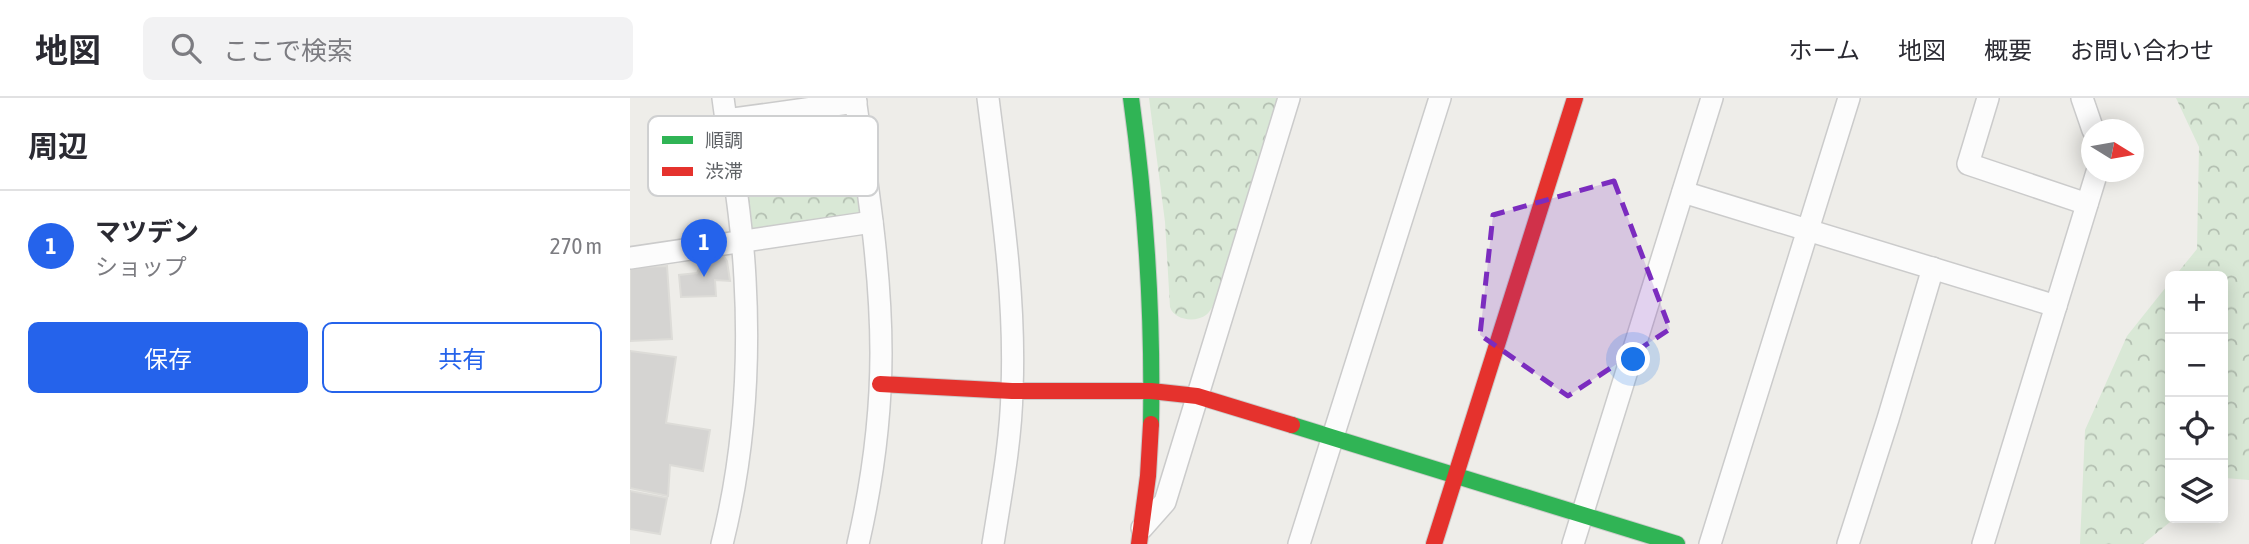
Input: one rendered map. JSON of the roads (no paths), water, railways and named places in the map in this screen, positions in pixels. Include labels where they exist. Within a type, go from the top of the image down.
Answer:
[{"type":"street","points":[[723,98],[725,116]]},
{"type":"street","points":[[988,98],[1010,270],[1013,391],[1006,463],[993,544]]},
{"type":"street","points":[[1131,98],[1148,242],[1152,391],[1149,479],[1141,536]]},
{"type":"street","points":[[1141,536],[1165,502],[1289,98]]},
{"type":"street","points":[[1299,544],[1440,98]]},
{"type":"street","points":[[1434,544],[1575,98]]},
{"type":"street","points":[[1573,544],[1712,98]]},
{"type":"street","points":[[1710,544],[1849,98]]},
{"type":"street","points":[[1988,98],[1968,164],[2087,204]]},
{"type":"street","points":[[2082,98],[2089,119]]},
{"type":"street","points":[[752,116],[856,100]]},
{"type":"street","points":[[1983,544],[2094,182]]},
{"type":"street","points":[[1683,192],[2056,306]]},
{"type":"street","points":[[722,544],[740,461],[745,420],[747,340],[742,242],[736,196]]},
{"type":"street","points":[[858,544],[868,489],[880,384],[879,311],[869,196]]},
{"type":"street","points":[[630,258],[872,222]]},
{"type":"street","points":[[1848,544],[1933,268]]},
{"type":"street","points":[[880,384],[1013,391],[1152,391],[1197,396],[1677,544]]},
{"type":"place","name":"マツデン","points":[[704,277]]}]
